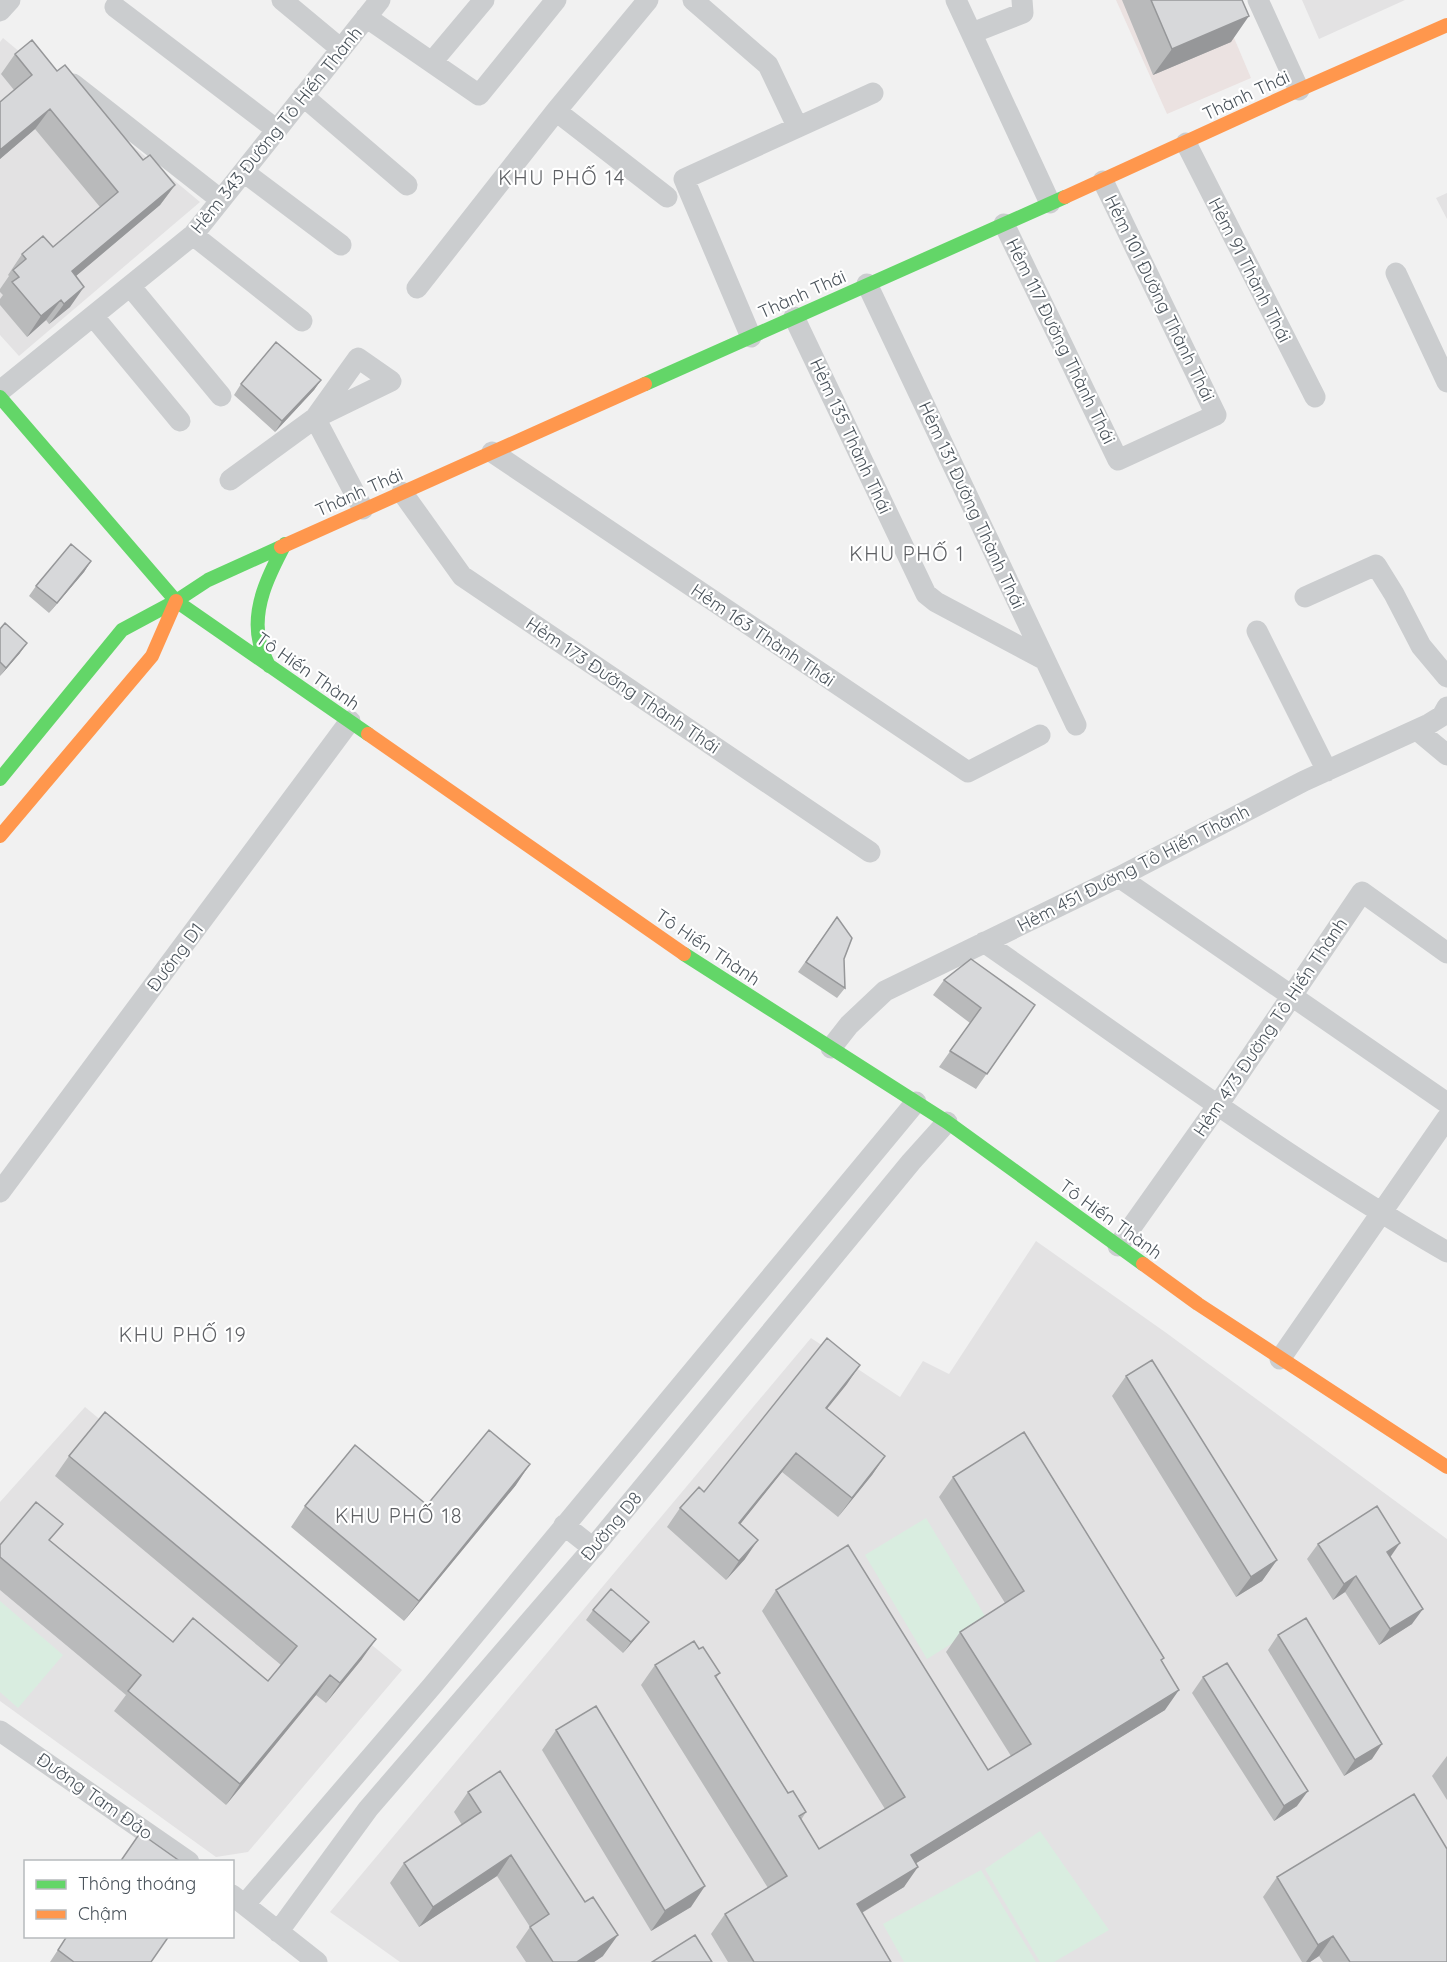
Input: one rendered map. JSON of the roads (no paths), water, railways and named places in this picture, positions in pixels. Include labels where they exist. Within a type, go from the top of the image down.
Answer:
[{"type":"main road","name":"Thành Thái","points":[[0,779],[122,630],[176,601],[208,579],[1103,181],[1299,90],[1447,25]]},
{"type":"main road","name":"Tô Hiến Thành","points":[[0,397],[176,601],[712,973],[947,1122],[1118,1246],[1280,1359],[1447,1467]]},
{"type":"main road","points":[[269,666],[259,641],[257,615],[271,571],[285,544]]},
{"type":"main road","points":[[0,836],[152,656],[176,601]]},
{"type":"street","points":[[0,11],[10,0]]},
{"type":"street","points":[[282,0],[341,49]]},
{"type":"street","name":"Hẻm 343 Đường Tô Hiến Thành","points":[[0,392],[193,235],[380,0]]},
{"type":"street","points":[[432,62],[484,0]]},
{"type":"street","points":[[366,17],[479,95],[556,0]]},
{"type":"street","points":[[417,288],[556,111],[648,0]]},
{"type":"street","points":[[693,0],[768,65],[797,126]]},
{"type":"street","points":[[956,0],[1050,203]]},
{"type":"street","points":[[972,33],[1023,13],[1022,0]]},
{"type":"street","points":[[1258,0],[1299,90]]},
{"type":"street","points":[[115,7],[277,130]]},
{"type":"street","points":[[64,76],[221,200]]},
{"type":"street","points":[[751,337],[684,179],[873,93]]},
{"type":"street","points":[[303,96],[407,185]]},
{"type":"street","points":[[556,111],[667,197]]},
{"type":"street","name":"Hẻm 91 Thành Thái","points":[[1186,142],[1315,397]]},
{"type":"street","points":[[244,172],[341,245]]},
{"type":"street","name":"Hẻm 101 Đường Thành Thái","points":[[1103,181],[1216,415]]},
{"type":"street","name":"Hẻm 117 Đường Thành Thái","points":[[1004,224],[1118,460],[1216,415]]},
{"type":"street","points":[[193,235],[302,321]]},
{"type":"street","points":[[1396,273],[1447,382]]},
{"type":"street","name":"Hẻm 131 Đường Thành Thái","points":[[867,284],[1076,725]]},
{"type":"street","points":[[130,286],[221,396]]},
{"type":"street","points":[[93,316],[180,421]]},
{"type":"street","name":"Hẻm 135 Thành Thái","points":[[794,317],[926,594],[936,602],[1045,660]]},
{"type":"street","points":[[230,480],[315,418],[363,509]]},
{"type":"street","name":"Hẻm 163 Thành Thái","points":[[492,452],[968,772],[1040,735]]},
{"type":"street","name":"Hẻm 173 Đường Thành Thái","points":[[402,492],[462,576],[870,852]]},
{"type":"street","points":[[1305,597],[1376,565],[1421,646],[1447,677]]},
{"type":"street","points":[[1257,631],[1327,771]]},
{"type":"street","name":"Hẻm 451 Đường Tô Hiến Thành","points":[[831,1048],[849,1025],[885,991],[1119,877],[1327,771],[1417,730],[1442,716],[1447,708]]},
{"type":"street","name":"Đường D1","points":[[0,1192],[350,721]]},
{"type":"street","points":[[1417,730],[1447,755]]},
{"type":"street","points":[[1119,877],[1447,1103]]},
{"type":"street","name":"Hẻm 473 Đường Tô Hiến Thành","points":[[1118,1246],[1218,1105],[1362,892],[1447,953]]},
{"type":"street","points":[[984,942],[1218,1105],[1382,1214],[1447,1252]]},
{"type":"street","name":"Đường D8","points":[[239,1900],[345,1789],[916,1102]]},
{"type":"street","points":[[1280,1359],[1447,1118]]},
{"type":"street","name":"Đường D8","points":[[278,1932],[368,1809],[593,1548],[911,1162],[947,1122]]},
{"type":"street","points":[[564,1525],[593,1548]]},
{"type":"street","name":"Đường Tam Đảo","points":[[0,1731],[186,1860]]},
{"type":"street","points":[[345,1789],[368,1809]]},
{"type":"street","points":[[239,1900],[317,1962]]},
{"type":"district","name":"KHU PHỐ 14","points":[[562,177]]},
{"type":"district","name":"KHU PHỐ 1","points":[[907,553]]},
{"type":"district","name":"KHU PHỐ 19","points":[[183,1334]]},
{"type":"district","name":"KHU PHỐ 18","points":[[399,1515]]}]
